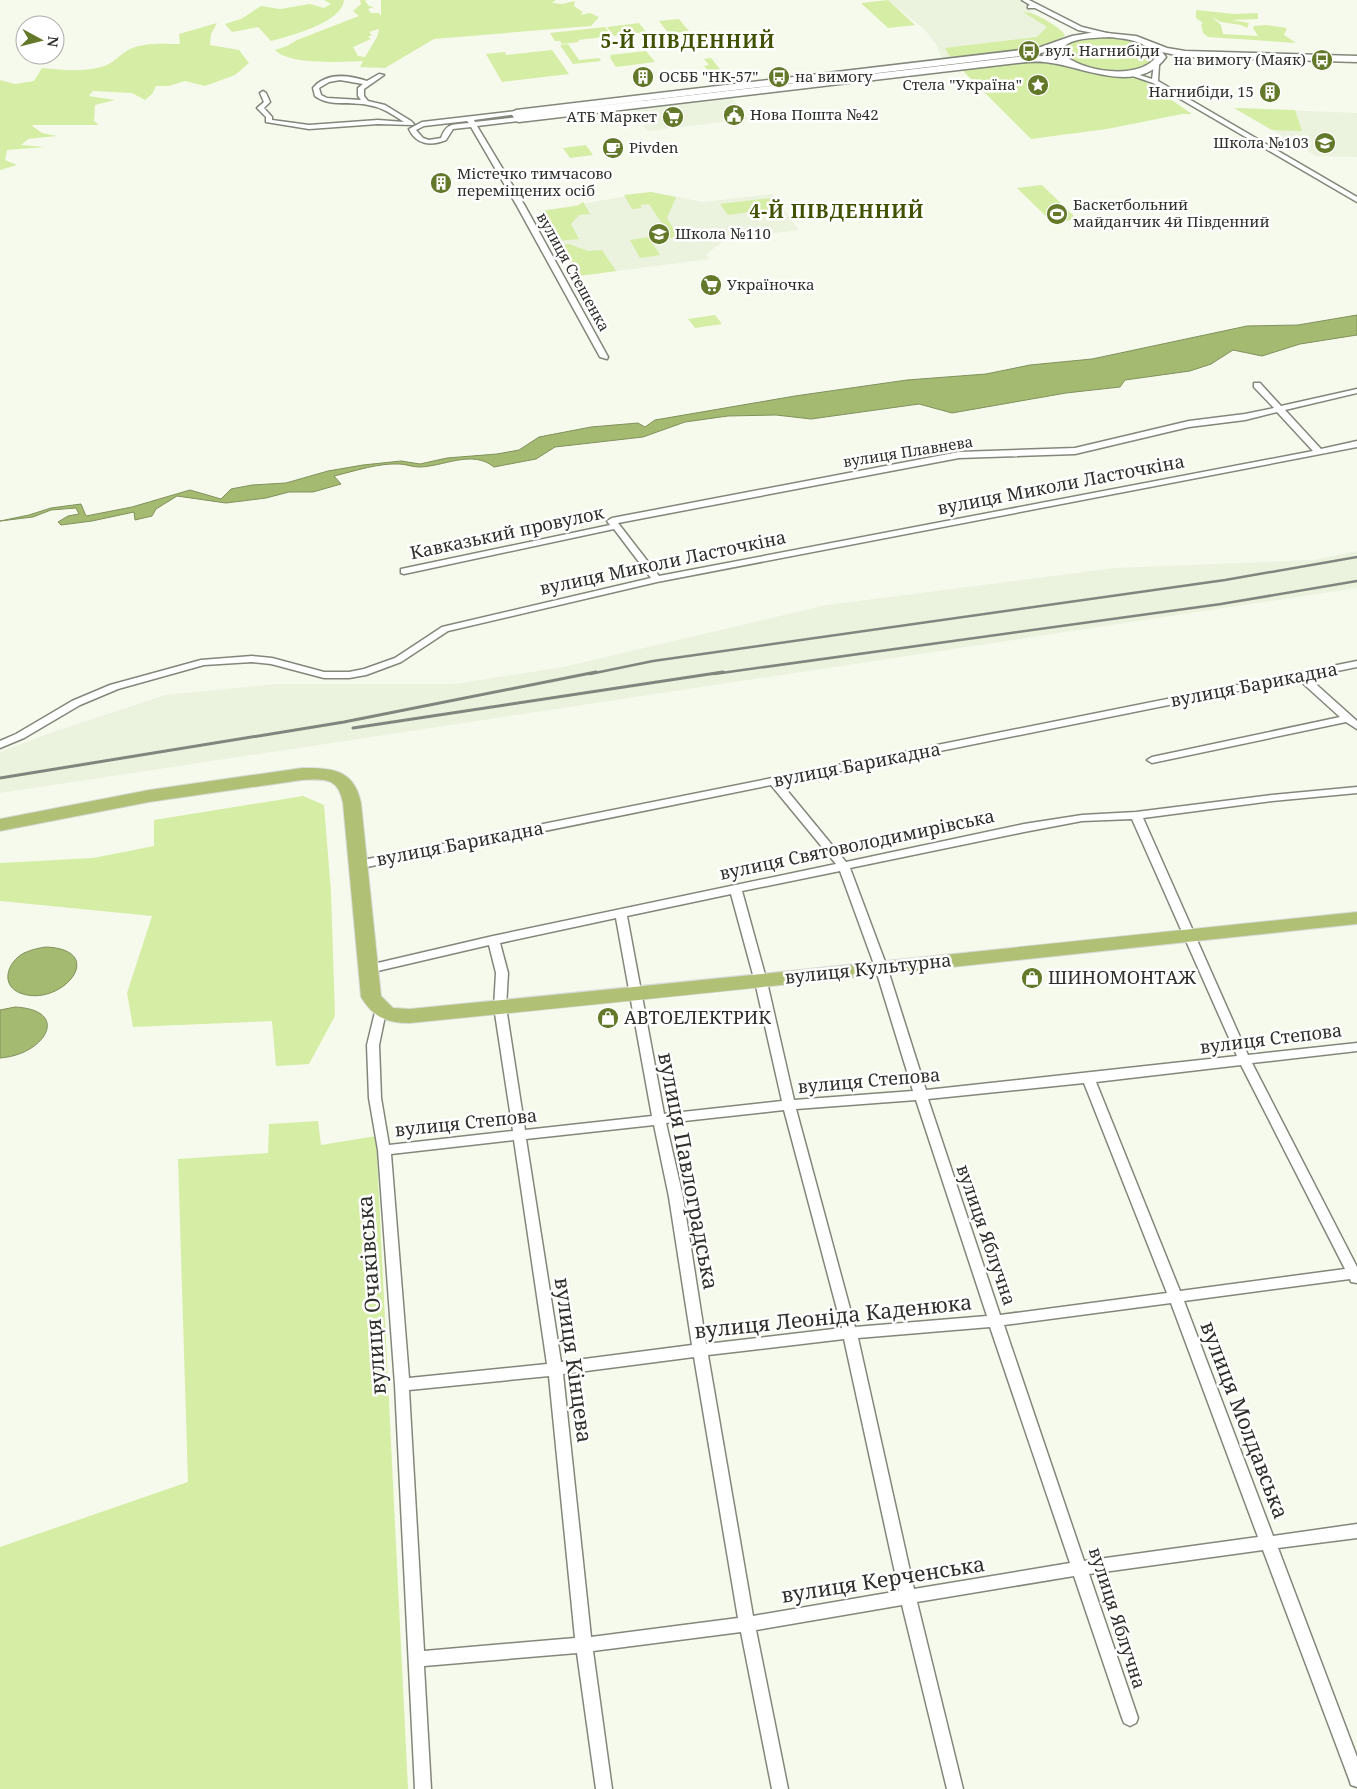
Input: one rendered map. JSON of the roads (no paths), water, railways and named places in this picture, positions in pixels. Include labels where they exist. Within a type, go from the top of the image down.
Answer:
[{"type":"main road","points":[[0,825],[150,796],[302,774],[325,774],[340,780],[348,788],[352,803],[371,998],[380,1011]]},
{"type":"main road","name":"вулиця Культурна","points":[[380,1011],[394,1016],[410,1016],[761,982],[881,967],[1357,918]]},
{"type":"street","points":[[518,116],[1050,49],[1071,36],[1071,33],[1025,0]]},
{"type":"street","points":[[1033,7],[1080,29],[1133,38],[1165,50],[1185,54],[1357,59]]},
{"type":"street","points":[[1068,65],[1058,57],[1056,52],[1062,42],[1081,36],[1110,34]]},
{"type":"street","points":[[1151,45],[1160,53],[1161,57],[1156,65],[1155,82]]},
{"type":"street","points":[[1127,74],[1149,69],[1167,58],[1185,54]]},
{"type":"street","points":[[263,93],[267,102],[260,108],[270,117],[268,121],[309,127],[378,122],[413,125],[518,116],[1017,60],[1044,59],[1099,73],[1127,74],[1155,82],[1357,200]]},
{"type":"street","points":[[366,102],[361,96],[361,88],[381,75]]},
{"type":"street","points":[[368,83],[358,80],[327,80],[316,88],[318,96],[322,99],[366,102],[383,106],[413,125]]},
{"type":"street","points":[[413,125],[412,129],[417,139],[424,142],[432,142],[444,139],[448,129],[451,127],[470,121]]},
{"type":"street","name":"вулиця Стешенка","points":[[470,121],[524,212],[604,356]]},
{"type":"street","points":[[1257,384],[1319,452]]},
{"type":"street","points":[[1281,409],[1357,391]]},
{"type":"street","name":"вулиця Плавнева","points":[[616,526],[612,521],[795,484],[959,455],[1069,452],[1196,423],[1245,417],[1281,409]]},
{"type":"street","name":"вулиця Миколи Ласточкіна","points":[[0,745],[20,736],[76,703],[114,687],[204,662],[252,659],[272,661],[324,675],[357,674],[398,660],[445,629],[657,579],[1357,444]]},
{"type":"street","points":[[616,526],[657,579]]},
{"type":"street","name":"Кавказький провулок","points":[[404,571],[616,526]]},
{"type":"street","name":"вулиця Барикадна","points":[[357,865],[1357,664]]},
{"type":"street","points":[[1301,676],[1357,726]]},
{"type":"street","points":[[1152,760],[1348,718]]},
{"type":"street","name":"вулиця Яблучна","points":[[774,782],[844,867],[881,967],[920,1094],[995,1321],[1130,1718]]},
{"type":"street","name":"вулиця Святоволодимирівська","points":[[369,969],[493,940],[1024,828],[1082,818],[1136,815],[1272,798],[1357,790]]},
{"type":"street","points":[[1136,815],[1244,1059],[1356,1276]]},
{"type":"street","points":[[736,888],[761,982],[789,1105],[850,1333],[908,1598],[955,1789]]},
{"type":"street","name":"вулиця Павлоградська","points":[[621,914],[634,994],[676,1197],[747,1624],[780,1789]]},
{"type":"street","name":"вулиця Кінцева","points":[[493,940],[503,972],[500,1007],[555,1369],[584,1645],[604,1789]]},
{"type":"street","name":"вулиця Очаківська","points":[[380,1011],[374,1045],[375,1098],[384,1150],[402,1385],[423,1789]]},
{"type":"street","name":"вулиця Степова","points":[[384,1150],[789,1105],[1088,1078],[1357,1047]]},
{"type":"street","name":"вулиця Молдавська","points":[[1088,1078],[1269,1543],[1357,1778]]},
{"type":"street","name":"вулиця Леоніда Каденюка","points":[[402,1385],[555,1369],[850,1333],[995,1321],[1174,1296],[1356,1276]]},
{"type":"street","name":"вулиця Керченська","points":[[415,1659],[584,1645],[747,1624],[1080,1568],[1357,1532]]},
{"type":"railway","points":[[590,674],[653,661],[1225,580],[1357,557]]},
{"type":"railway","points":[[714,674],[1221,604],[1357,581]]},
{"type":"railway","points":[[0,778],[344,722],[596,672]]},
{"type":"railway","points":[[353,728],[723,672]]},
{"type":"place","name":"вул. Нагнибіди","points":[[1029,51]]},
{"type":"place","name":"на вимогу (Маяк)","points":[[1322,60]]},
{"type":"place","name":"ОСББ \"НК-57\"","points":[[643,77]]},
{"type":"place","name":"на вимогу","points":[[779,77]]},
{"type":"place","name":"Стела \"Україна\"","points":[[1038,85]]},
{"type":"place","name":"Нагнибіди, 15","points":[[1270,92]]},
{"type":"place","name":"Нова Пошта №42","points":[[734,115]]},
{"type":"place","name":"АТБ Маркет","points":[[673,117]]},
{"type":"place","name":"Школа №103","points":[[1325,143]]},
{"type":"place","name":"Pivden","points":[[613,148]]},
{"type":"place","name":"Містечко тимчасово переміщених осіб","points":[[441,183]]},
{"type":"place","name":"Баскетбольний майданчик 4й Південний","points":[[1057,214]]},
{"type":"place","name":"Школа №110","points":[[659,234]]},
{"type":"place","name":"Україночка","points":[[711,285]]},
{"type":"place","name":"ШИНОМОНТАЖ","points":[[1032,978]]},
{"type":"place","name":"АВТОЕЛЕКТРИК","points":[[608,1018]]},
{"type":"district","name":"5-Й ПІВДЕННИЙ","points":[[688,41]]},
{"type":"district","name":"4-Й ПІВДЕННИЙ","points":[[837,211]]}]
